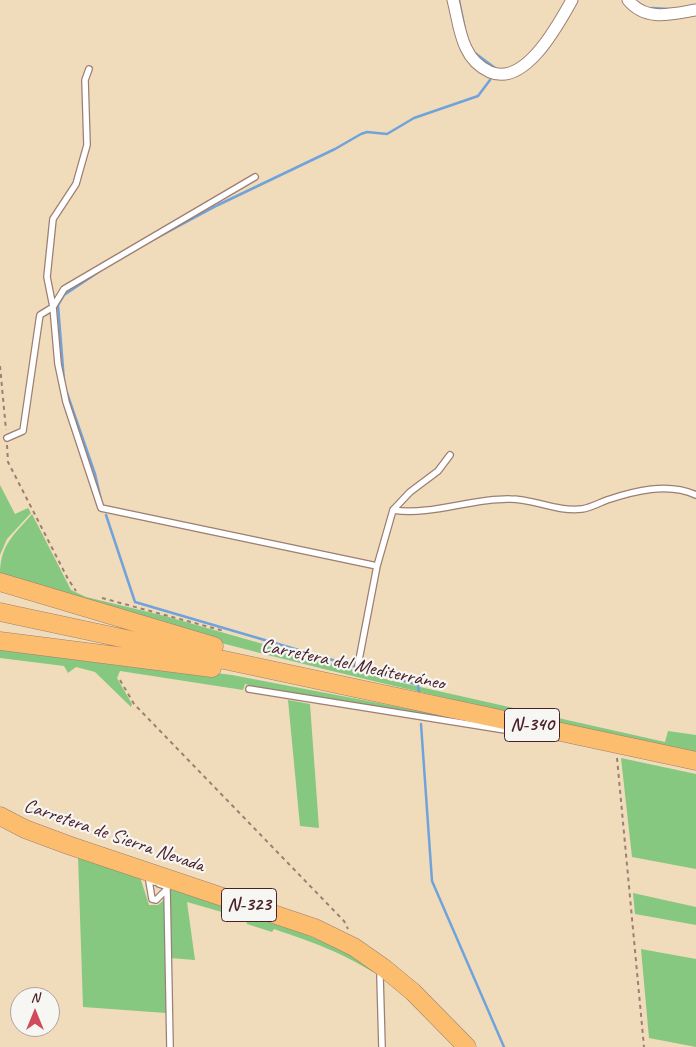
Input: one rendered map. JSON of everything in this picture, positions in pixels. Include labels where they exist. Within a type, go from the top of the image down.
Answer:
[{"type":"highway","points":[[0,582],[202,643],[330,674],[367,690]]},
{"type":"highway","name":"Carretera del Mediterráneo","points":[[0,612],[367,690],[622,749],[696,761]]},
{"type":"highway","points":[[0,641],[154,659],[273,677],[317,679]]},
{"type":"highway","name":"Carretera de Sierra Nevada","points":[[0,816],[25,829],[161,882],[315,928],[347,944],[384,968],[413,992],[467,1047]]},
{"type":"street","points":[[453,0],[465,47],[482,68],[502,76],[510,74],[528,62],[553,35],[572,0]]},
{"type":"street","points":[[628,0],[641,11],[653,15],[696,10]]},
{"type":"lane","points":[[88,69],[85,80],[87,145],[76,184],[53,219],[48,277],[58,364],[66,402],[101,508],[377,566]]},
{"type":"lane","points":[[7,438],[23,431],[40,315],[53,308],[64,289],[255,177]]},
{"type":"lane","points":[[358,666],[377,566],[393,510],[410,492],[438,471],[450,455]]},
{"type":"lane","points":[[393,510],[412,513],[510,499],[560,509],[583,509],[608,500],[654,488],[686,490],[696,495]]},
{"type":"lane","points":[[249,689],[355,708],[533,734],[584,745]]},
{"type":"lane","points":[[622,749],[696,768]]},
{"type":"lane","points":[[161,882],[170,1047]]},
{"type":"lane","points":[[382,1047],[380,976],[384,968]]},
{"type":"path","points":[[0,366],[8,462],[76,591]]},
{"type":"path","points":[[94,596],[224,630]]},
{"type":"path","points":[[120,680],[134,704],[344,921],[348,927],[347,944]]},
{"type":"path","points":[[622,749],[616,758],[644,1047]]},
{"type":"green space","points":[[0,485],[15,514],[28,508],[31,513],[7,539],[0,555]]},
{"type":"green space","points":[[32,514],[71,590],[86,597],[165,616],[389,680],[665,742],[668,731],[696,735],[696,752],[450,699],[267,655],[154,624],[0,575],[5,548]]},
{"type":"green space","points":[[0,645],[232,675],[530,732],[265,690],[245,684],[243,690],[120,671],[117,678],[132,704],[131,707],[95,672],[76,667],[68,673],[64,666],[0,658]]},
{"type":"green space","points":[[288,700],[310,704],[319,828],[300,826]]},
{"type":"green space","points":[[621,758],[696,774],[696,869],[632,857]]},
{"type":"green space","points":[[78,856],[140,877],[149,905],[158,905],[165,899],[166,1013],[83,1007]]},
{"type":"green space","points":[[171,889],[289,927],[343,951],[375,970],[373,972],[301,938],[274,929],[272,932],[247,924],[246,919],[187,902],[195,960],[170,958]]},
{"type":"green space","points":[[633,893],[696,907],[696,925],[635,914]]},
{"type":"green space","points":[[641,949],[696,959],[696,1047],[649,1038]]},
{"type":"waterway","points":[[459,0],[465,30]]},
{"type":"waterway","points":[[652,8],[669,9]]},
{"type":"waterway","points":[[475,53],[495,68]]},
{"type":"waterway","points":[[149,242],[218,205],[335,149],[361,134],[367,132],[387,134],[414,118],[478,96],[490,80]]},
{"type":"waterway","points":[[64,381],[58,305],[64,295],[97,273]]},
{"type":"waterway","points":[[67,393],[95,474],[101,500]]},
{"type":"waterway","points":[[106,515],[135,602],[418,685],[419,692]]},
{"type":"waterway","points":[[421,724],[432,881],[504,1047]]}]
